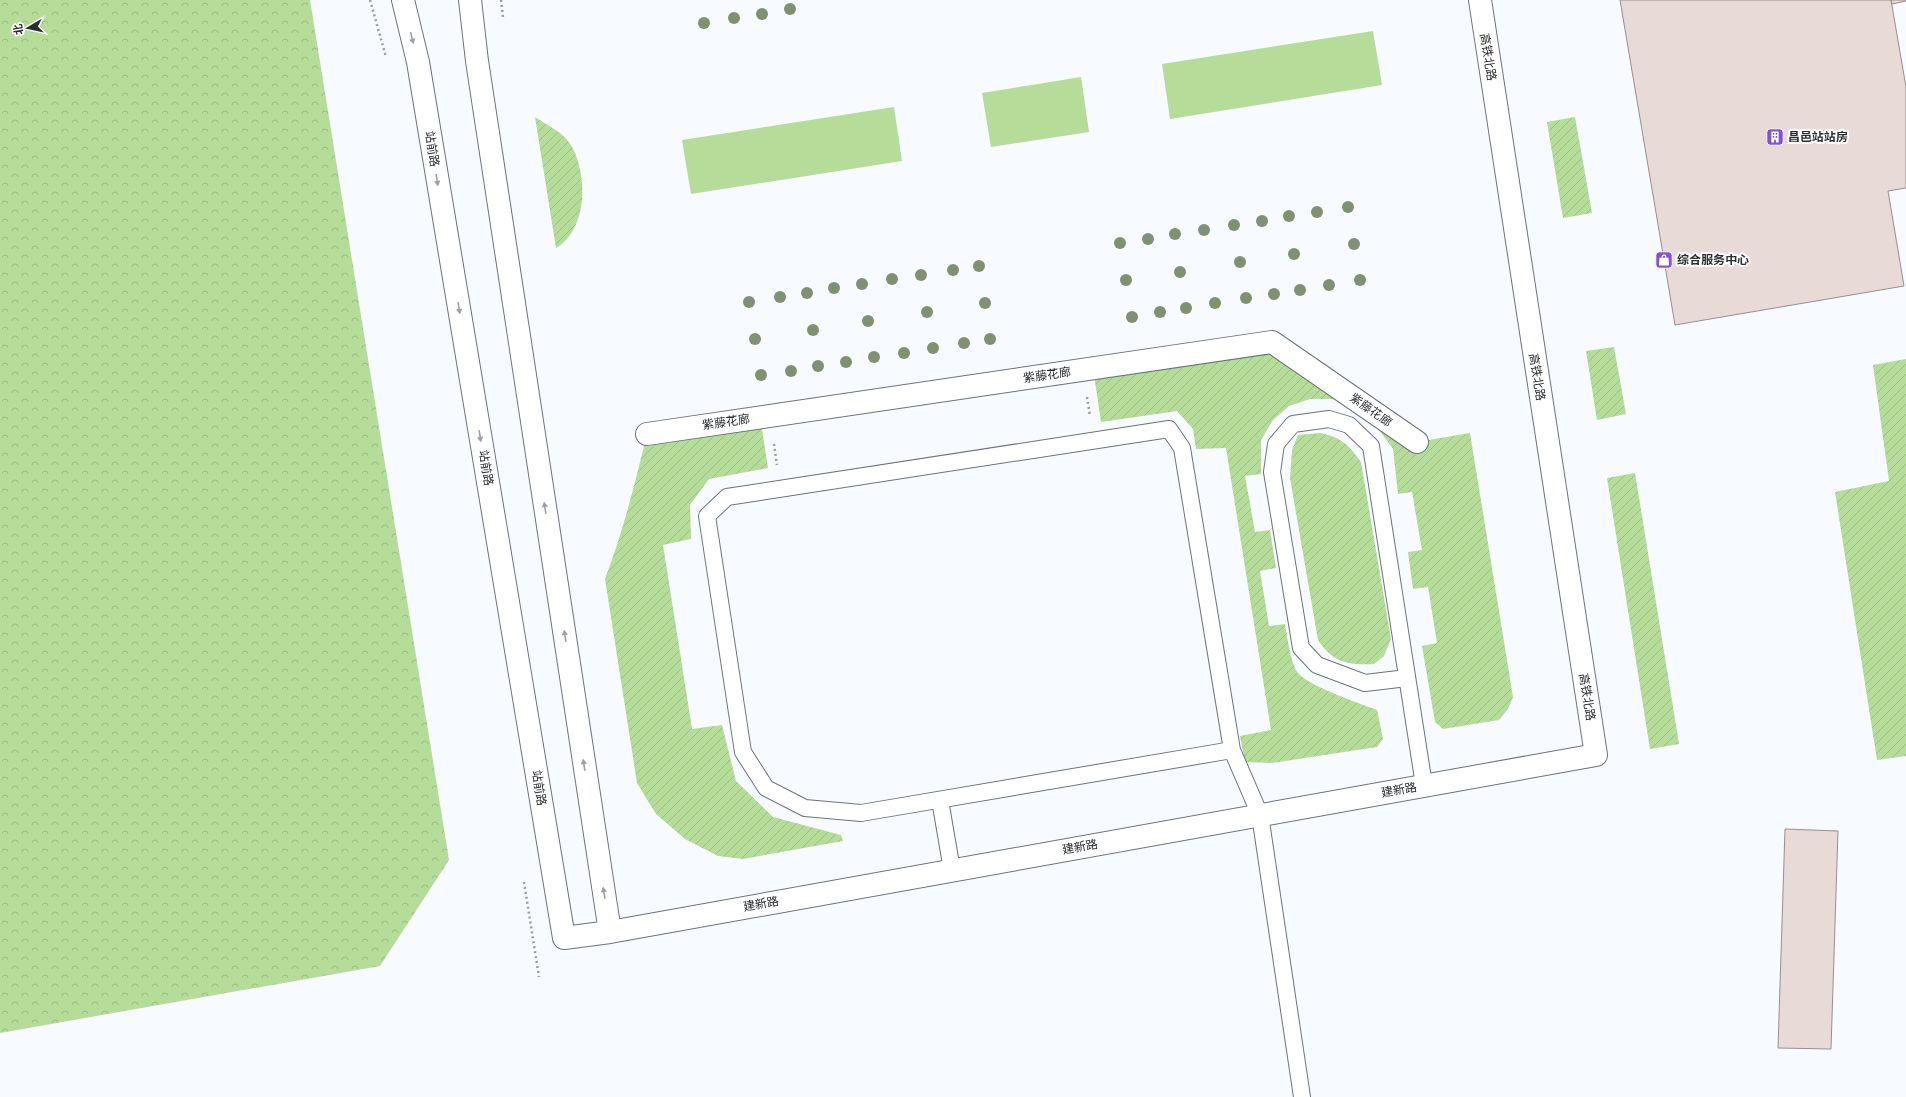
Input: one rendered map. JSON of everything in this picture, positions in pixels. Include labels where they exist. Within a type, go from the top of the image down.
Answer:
[{"type":"street","name":"站前路","points":[[402,0],[418,62],[564,938]]},
{"type":"street","points":[[470,0],[477,62],[610,932]]},
{"type":"street","name":"高铁北路","points":[[1480,0],[1596,754]]},
{"type":"street","name":"紫藤花廊","points":[[647,434],[1272,342],[1417,442]]},
{"type":"street","name":"建新路","points":[[564,938],[610,932],[1596,754]]},
{"type":"lane","points":[[1407,678],[1365,684],[1317,665],[1301,648],[1272,472],[1276,444],[1293,424],[1329,419],[1349,425],[1371,446],[1424,785]]},
{"type":"lane","points":[[1232,750],[861,813],[805,808],[766,788],[744,752],[707,516],[727,498],[1169,429],[1182,448],[1232,750],[1260,815],[1302,1097]]},
{"type":"lane","points":[[940,800],[952,870]]},
{"type":"green space","points":[[0,0],[310,0],[449,860],[380,966],[0,1033]]},
{"type":"green space","points":[[1373,31],[1382,85],[1170,119],[1162,64]]},
{"type":"green space","points":[[1081,77],[1089,132],[991,147],[982,93]]},
{"type":"green space","points":[[894,107],[902,161],[691,194],[682,140]]},
{"type":"green space","points":[[535,117],[568,140],[577,157],[580,171],[582,200],[579,215],[574,228],[567,239],[556,248]]},
{"type":"green space","points":[[1575,117],[1592,213],[1563,218],[1547,122]]},
{"type":"green space","points":[[1272,342],[1417,442],[1470,433],[1513,697],[1508,709],[1499,720],[1443,729],[1435,722],[1422,646],[1437,643],[1428,587],[1413,589],[1408,552],[1422,550],[1412,492],[1398,494],[1393,449],[1371,419],[1356,408],[1332,399],[1310,399],[1289,406],[1273,420],[1261,440],[1261,474],[1245,476],[1255,532],[1270,530],[1276,568],[1260,571],[1269,626],[1285,624],[1294,665],[1299,674],[1305,679],[1336,694],[1377,710],[1383,739],[1377,747],[1272,763],[1245,762],[1240,736],[1271,730],[1226,448],[1196,449],[1193,429],[1177,411],[1101,422],[1093,368]]},
{"type":"green space","points":[[1614,347],[1626,414],[1597,420],[1586,351]]},
{"type":"green space","points":[[1906,359],[1906,756],[1877,760],[1835,492],[1889,481],[1873,365]]},
{"type":"green space","points":[[760,417],[768,468],[709,479],[690,505],[691,539],[663,545],[692,729],[722,725],[736,781],[773,817],[841,835],[843,841],[743,859],[718,856],[685,839],[656,814],[637,783],[605,579],[623,525],[647,434]]},
{"type":"green space","points":[[1321,433],[1340,440],[1353,451],[1361,462],[1391,639],[1384,656],[1374,664],[1349,663],[1335,658],[1329,654],[1318,640],[1290,478],[1292,450],[1298,435]]},
{"type":"green space","points":[[1635,473],[1679,744],[1650,749],[1607,478]]},
{"type":"building","name":"昌邑站站房","points":[[1620,0],[1891,0],[1906,87],[1906,188],[1888,191],[1904,286],[1675,325]]},
{"type":"building","points":[[1891,0],[1906,0],[1906,1],[1892,4]]},
{"type":"building","points":[[1785,829],[1838,831],[1831,1049],[1778,1048]]},
{"type":"place","name":"昌邑站站房","points":[[1775,137]]},
{"type":"place","name":"综合服务中心","points":[[1664,260]]}]
